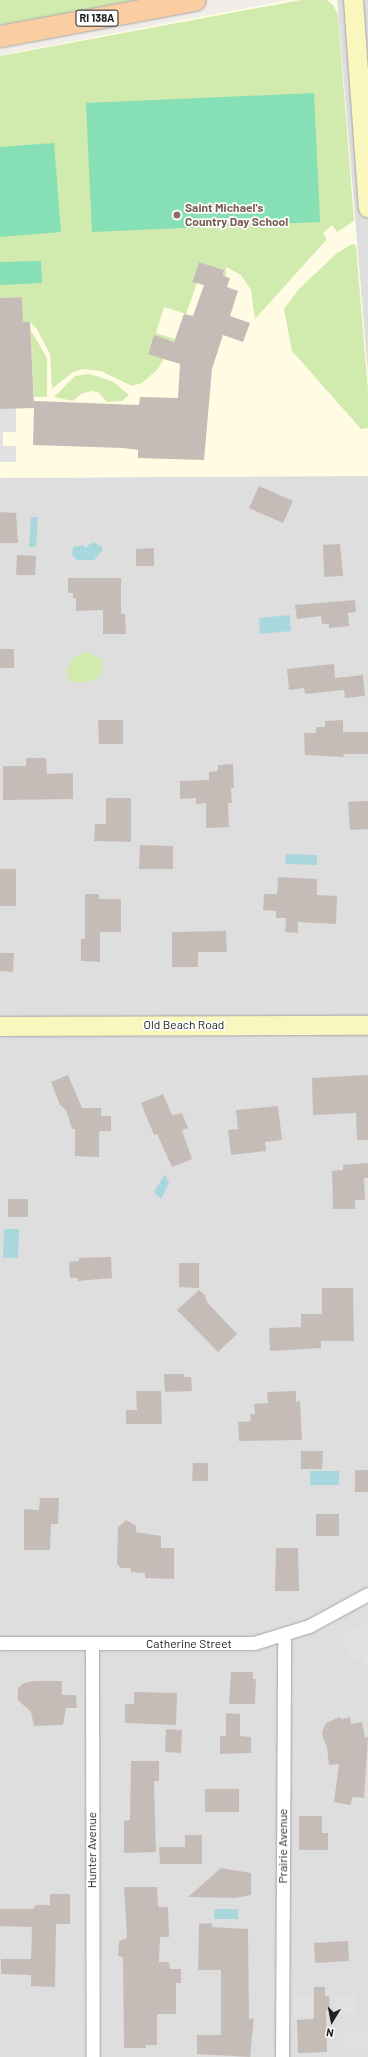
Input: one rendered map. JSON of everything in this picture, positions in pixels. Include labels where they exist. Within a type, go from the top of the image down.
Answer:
[{"type":"main road","name":"RI 138A","points":[[0,36],[195,0]]},
{"type":"street","points":[[353,0],[368,207]]},
{"type":"street","name":"Old Beach Road","points":[[0,1026],[368,1025]]},
{"type":"street","name":"Catherine Street","points":[[0,1643],[222,1645],[254,1643],[284,1635],[309,1626],[368,1594]]},
{"type":"street","name":"Prairie Avenue","points":[[282,2057],[284,1635]]},
{"type":"street","name":"Hunter Avenue","points":[[92,1644],[93,2057]]},
{"type":"shaded area","name":"Saint Michael's Country Day School","points":[[289,0],[337,0],[368,375],[368,476],[0,478],[0,55]]},
{"type":"shaded area","points":[[337,0],[368,0],[368,375]]},
{"type":"shaded area","points":[[16,408],[16,432],[3,432],[3,446],[16,446],[16,462],[0,462],[0,409]]},
{"type":"shaded area","points":[[368,476],[368,2057],[0,2057],[0,478]]},
{"type":"shaded area","points":[[368,1620],[367,1668],[361,1657],[354,1660],[341,1635]]},
{"type":"shaded area","points":[[356,1995],[357,2013],[336,2014],[335,1996]]},
{"type":"shaded area","points":[[292,1996],[311,1996],[312,2015],[293,2015]]},
{"type":"shaded area","points":[[368,2030],[368,2047],[344,2048],[343,2031]]},
{"type":"green space","points":[[0,0],[136,0],[0,25]]},
{"type":"green space","name":"Saint Michael's Country Day School","points":[[301,0],[327,0],[333,5],[338,15],[354,221],[337,232],[332,225],[323,233],[327,239],[255,319],[251,290],[241,275],[226,267],[226,277],[223,276],[224,270],[199,262],[192,281],[197,283],[186,314],[164,307],[156,333],[175,339],[174,342],[154,336],[148,353],[164,359],[157,370],[142,383],[132,386],[101,371],[82,369],[73,372],[52,389],[50,354],[37,329],[30,322],[23,322],[22,297],[0,298],[0,56]]},
{"type":"green space","points":[[314,93],[320,222],[92,232],[86,103]]},
{"type":"green space","points":[[54,143],[61,232],[0,237],[0,147]]},
{"type":"green space","points":[[352,244],[356,245],[368,391],[368,428],[361,429],[292,351],[284,309],[299,289],[336,254]]},
{"type":"green space","points":[[41,261],[42,283],[0,285],[0,262]]},
{"type":"green space","points":[[30,329],[47,358],[47,397],[34,397]]},
{"type":"green space","points":[[89,374],[112,381],[129,395],[122,401],[107,402],[98,392],[92,391],[81,394],[73,401],[54,397],[75,376]]},
{"type":"green space","points":[[86,652],[103,659],[102,673],[99,677],[88,682],[70,682],[66,671],[71,659]]},
{"type":"water","points":[[31,517],[38,517],[36,547],[29,547]]},
{"type":"water","points":[[93,542],[101,546],[103,550],[94,560],[77,560],[72,555],[73,547],[83,545],[85,548]]},
{"type":"water","points":[[290,615],[291,631],[260,634],[259,618]]},
{"type":"water","points":[[286,854],[317,855],[317,865],[285,864]]},
{"type":"water","points":[[165,1174],[169,1183],[161,1199],[154,1192]]},
{"type":"water","points":[[4,1229],[19,1229],[18,1258],[3,1258]]},
{"type":"water","points":[[310,1471],[339,1471],[339,1485],[310,1485]]},
{"type":"water","points":[[214,1909],[238,1909],[238,1919],[214,1919]]},
{"type":"building","points":[[199,262],[224,270],[223,276],[230,278],[227,287],[238,291],[230,316],[250,323],[243,342],[223,335],[212,369],[204,460],[138,458],[138,450],[123,448],[33,445],[34,408],[0,409],[0,298],[22,297],[23,322],[30,322],[34,405],[34,401],[139,405],[140,397],[178,398],[180,364],[148,354],[154,335],[174,342],[184,314],[193,316],[204,285],[192,282]]},
{"type":"building","points":[[259,486],[293,501],[283,523],[249,508]]},
{"type":"building","points":[[0,512],[16,513],[18,543],[0,543]]},
{"type":"building","points":[[340,544],[343,576],[324,577],[323,545]]},
{"type":"building","points":[[154,548],[154,566],[136,566],[136,549]]},
{"type":"building","points":[[17,555],[36,556],[35,575],[16,575]]},
{"type":"building","points":[[68,578],[121,578],[121,614],[125,614],[126,634],[103,634],[103,610],[76,611],[76,598],[73,598],[73,593],[68,593]]},
{"type":"building","points":[[355,600],[356,612],[348,613],[349,626],[329,628],[329,624],[322,624],[321,616],[297,619],[295,605]]},
{"type":"building","points":[[0,649],[14,649],[14,668],[0,668]]},
{"type":"building","points":[[334,664],[335,678],[363,675],[365,696],[345,698],[344,690],[305,694],[304,688],[289,690],[287,669]]},
{"type":"building","points":[[98,720],[123,720],[123,744],[99,744]]},
{"type":"building","points":[[343,720],[343,732],[368,732],[368,754],[343,754],[344,757],[305,755],[304,733],[316,733],[316,727],[325,727],[325,721]]},
{"type":"building","points":[[26,758],[46,758],[47,774],[73,773],[73,799],[3,800],[3,766],[26,766]]},
{"type":"building","points":[[233,764],[234,788],[231,788],[232,803],[228,803],[229,827],[206,828],[206,803],[196,804],[196,798],[180,799],[180,781],[209,780],[209,772],[218,771],[218,765]]},
{"type":"building","points":[[106,798],[131,798],[131,842],[94,841],[95,824],[106,824]]},
{"type":"building","points":[[368,801],[368,829],[350,830],[348,802]]},
{"type":"building","points":[[140,845],[173,846],[173,869],[139,869]]},
{"type":"building","points":[[0,869],[16,869],[16,906],[0,906]]},
{"type":"building","points":[[278,877],[317,879],[317,895],[337,896],[336,924],[298,922],[298,933],[285,932],[286,918],[276,918],[276,911],[263,910],[264,894],[277,894]]},
{"type":"building","points":[[85,894],[99,894],[99,899],[121,899],[121,932],[100,932],[100,962],[81,961],[81,939],[85,939]]},
{"type":"building","points":[[226,931],[227,952],[198,952],[198,967],[172,967],[172,932]]},
{"type":"building","points":[[0,953],[14,953],[13,972],[0,971]]},
{"type":"building","points":[[68,1075],[82,1108],[101,1108],[101,1116],[111,1116],[111,1131],[100,1131],[99,1134],[99,1157],[75,1156],[75,1129],[72,1129],[66,1110],[60,1105],[51,1082]]},
{"type":"building","points":[[368,1075],[368,1140],[357,1140],[356,1113],[313,1115],[312,1078]]},
{"type":"building","points":[[163,1094],[172,1115],[182,1113],[188,1128],[182,1130],[192,1159],[172,1167],[157,1134],[154,1135],[141,1103]]},
{"type":"building","points":[[278,1106],[282,1140],[265,1142],[266,1151],[231,1155],[228,1130],[238,1129],[236,1110]]},
{"type":"building","points":[[368,1163],[368,1178],[364,1178],[365,1200],[355,1200],[355,1209],[333,1209],[332,1171],[343,1170],[343,1165]]},
{"type":"building","points":[[8,1199],[28,1199],[28,1217],[8,1217]]},
{"type":"building","points":[[111,1257],[112,1278],[78,1281],[78,1278],[70,1278],[69,1262],[79,1261],[79,1258]]},
{"type":"building","points":[[179,1263],[199,1263],[199,1288],[179,1287]]},
{"type":"building","points":[[322,1288],[353,1288],[354,1341],[321,1341],[321,1348],[270,1351],[269,1328],[301,1327],[301,1314],[322,1314]]},
{"type":"building","points":[[199,1290],[205,1295],[207,1302],[237,1334],[218,1352],[177,1310]]},
{"type":"building","points":[[164,1374],[184,1374],[184,1377],[191,1377],[192,1391],[165,1392]]},
{"type":"building","points":[[136,1391],[161,1391],[162,1424],[126,1424],[126,1410],[137,1410]]},
{"type":"building","points":[[296,1391],[296,1402],[300,1401],[302,1440],[239,1441],[238,1422],[251,1421],[250,1414],[255,1414],[254,1404],[268,1403],[267,1392]]},
{"type":"building","points":[[301,1451],[323,1451],[322,1469],[301,1469]]},
{"type":"building","points":[[193,1463],[208,1463],[208,1481],[192,1481]]},
{"type":"building","points":[[355,1470],[368,1470],[368,1492],[355,1492]]},
{"type":"building","points":[[40,1498],[59,1498],[58,1524],[51,1524],[50,1550],[24,1550],[24,1509],[39,1510]]},
{"type":"building","points":[[316,1514],[339,1514],[339,1536],[316,1536]]},
{"type":"building","points":[[126,1520],[136,1526],[136,1532],[161,1536],[161,1548],[174,1548],[174,1579],[145,1578],[145,1573],[131,1572],[131,1568],[121,1568],[117,1564],[118,1527]]},
{"type":"building","points":[[276,1548],[298,1548],[299,1591],[275,1591]]},
{"type":"building","points":[[231,1672],[253,1672],[253,1679],[256,1679],[255,1704],[229,1704]]},
{"type":"building","points":[[34,1681],[62,1681],[62,1695],[76,1695],[77,1708],[66,1708],[63,1725],[34,1726],[31,1712],[18,1700],[18,1688],[24,1683]]},
{"type":"building","points":[[134,1692],[177,1693],[176,1725],[125,1723],[125,1704],[134,1704]]},
{"type":"building","points":[[226,1713],[240,1714],[240,1736],[251,1737],[251,1753],[220,1754],[220,1736],[226,1736]]},
{"type":"building","points":[[340,1717],[341,1719],[350,1717],[351,1724],[362,1722],[365,1738],[368,1737],[364,1798],[352,1797],[351,1805],[334,1802],[339,1764],[329,1765],[327,1748],[322,1732],[326,1723]]},
{"type":"building","points":[[166,1729],[182,1730],[181,1753],[165,1752]]},
{"type":"building","points":[[131,1761],[159,1761],[159,1781],[154,1781],[156,1852],[124,1853],[124,1821],[130,1820]]},
{"type":"building","points":[[205,1789],[239,1789],[239,1812],[205,1812]]},
{"type":"building","points":[[299,1816],[322,1816],[322,1833],[328,1833],[328,1850],[299,1850]]},
{"type":"building","points":[[185,1835],[202,1835],[202,1864],[160,1864],[159,1847],[185,1847]]},
{"type":"building","points":[[221,1868],[251,1873],[251,1895],[235,1898],[188,1897]]},
{"type":"building","points":[[124,1887],[157,1887],[158,1907],[168,1907],[169,1937],[160,1937],[159,1962],[169,1962],[170,1969],[181,1969],[181,1983],[176,1983],[176,2014],[157,2014],[157,2045],[146,2045],[146,2048],[124,2048],[123,1957],[118,1956],[119,1941],[127,1938]]},
{"type":"building","points":[[50,1894],[70,1894],[70,1924],[56,1924],[55,1987],[31,1986],[31,1975],[1,1974],[1,1959],[31,1959],[32,1927],[0,1926],[0,1909],[33,1909],[36,1905],[50,1905]]},
{"type":"building","points":[[212,1923],[212,1927],[248,1929],[249,2019],[254,2018],[250,2057],[197,2054],[197,2035],[221,2035],[221,1970],[198,1970],[199,1924]]},
{"type":"building","points":[[348,1941],[349,1961],[315,1963],[314,1943]]},
{"type":"building","points":[[314,1987],[325,1987],[325,1996],[329,1996],[330,2010],[326,2010],[327,2052],[298,2053],[297,2020],[314,2019]]},
{"type":"place","name":"Saint Michael's Country Day School","points":[[177,215]]}]
